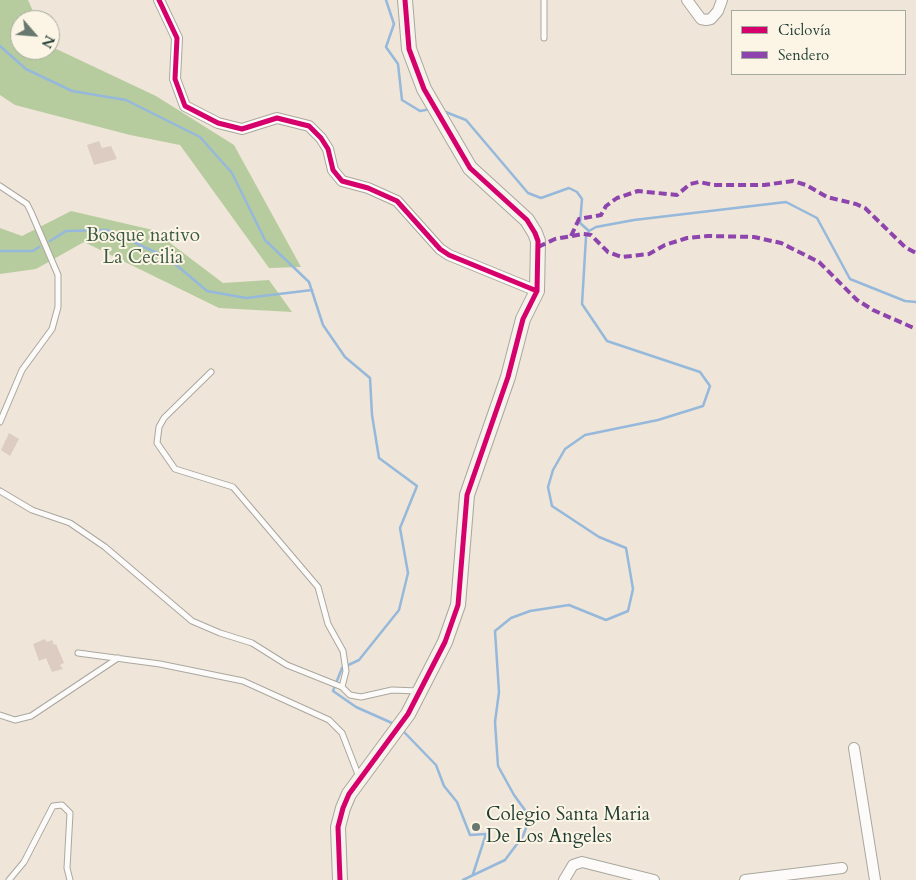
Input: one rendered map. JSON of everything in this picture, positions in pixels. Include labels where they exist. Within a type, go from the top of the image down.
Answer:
[{"type":"street","points":[[159,0],[176,38],[175,79],[185,106],[218,123],[242,129],[278,118],[309,126],[321,138],[328,150],[333,170],[342,181],[368,188],[396,201],[410,213],[440,249],[537,291]]},
{"type":"street","points":[[340,880],[338,827],[346,801],[408,714],[445,642],[458,605],[467,495],[508,376],[523,319],[537,291],[538,241],[535,233],[527,220],[470,168],[424,89],[409,49],[405,0]]},
{"type":"street","points":[[688,0],[701,19],[706,20],[711,19],[718,10],[722,0]]},
{"type":"street","points":[[854,748],[875,880]]},
{"type":"street","points":[[564,880],[573,865],[582,862],[654,880]]},
{"type":"street","points":[[745,880],[842,868]]},
{"type":"lane","points":[[544,0],[544,38]]},
{"type":"lane","points":[[0,186],[27,204],[58,275],[58,299],[52,328],[22,370],[0,422]]},
{"type":"lane","points":[[211,372],[164,418],[159,427],[157,443],[175,469],[233,487],[318,587],[328,624],[343,651],[346,671],[342,687]]},
{"type":"lane","points":[[0,491],[32,510],[70,523],[105,547],[192,621],[220,633],[252,642],[288,664],[342,687],[350,695],[361,697],[392,690],[421,691]]},
{"type":"lane","points":[[78,653],[118,658],[243,681],[330,720],[342,733],[360,779]]},
{"type":"lane","points":[[0,715],[15,720],[31,716],[118,658]]},
{"type":"lane","points":[[9,880],[24,862],[53,806],[62,805],[70,813],[67,868],[70,880]]},
{"type":"green space","name":"Bosque nativo La Cecilia","points":[[0,0],[28,0],[32,10],[10,10],[10,60],[60,60],[60,51],[156,96],[234,145],[301,267],[269,268],[180,145],[130,135],[15,105],[0,95]]},
{"type":"green space","name":"Bosque nativo La Cecilia","points":[[71,211],[153,230],[223,283],[269,280],[292,312],[219,308],[84,242],[36,269],[0,274],[0,228],[22,236]]},
{"type":"building","points":[[99,141],[102,148],[111,146],[117,159],[94,165],[87,145]]},
{"type":"building","points":[[9,433],[19,439],[10,456],[1,450]]},
{"type":"building","points":[[45,639],[47,642],[52,640],[54,645],[56,644],[64,663],[60,665],[63,669],[52,672],[46,658],[39,661],[33,644]]},
{"type":"waterway","points":[[386,0],[394,24],[386,47],[398,64],[402,100],[420,111],[431,109]]},
{"type":"waterway","points":[[0,46],[26,69],[72,91],[126,100],[200,137],[232,173],[265,240],[309,282],[323,325],[345,357],[370,378],[372,415],[379,458],[417,486],[400,528],[408,573],[399,610],[359,660],[342,668],[333,691],[356,707],[392,723]]},
{"type":"waterway","points":[[443,111],[466,120],[528,193],[541,198],[569,188],[577,192],[582,199],[580,223],[589,231]]},
{"type":"waterway","points":[[463,880],[505,860],[523,836],[530,817],[514,795],[498,766],[495,722],[499,692],[495,631],[511,618],[530,611],[569,605],[606,620],[628,611],[633,589],[626,548],[599,537],[552,506],[548,487],[553,470],[565,449],[585,435],[658,420],[703,406],[710,386],[700,372],[607,341],[582,304],[586,237],[589,231],[596,227],[634,220],[786,202],[817,218],[850,279],[905,301],[916,302]]},
{"type":"waterway","points":[[50,241],[66,231],[107,230],[168,258],[207,291],[246,298],[312,290]]},
{"type":"waterway","points":[[0,251],[33,251],[39,247]]},
{"type":"waterway","points":[[404,732],[436,765],[444,786],[457,802],[470,835],[486,834],[473,874]]},
{"type":"marked path","points":[[571,236],[579,219],[601,215],[606,206],[617,198],[638,191],[677,195],[690,184],[699,182],[714,185],[764,185],[793,181],[806,185],[827,197],[865,208],[905,247],[916,253]]},
{"type":"marked path","points":[[538,247],[555,239],[583,234],[591,235],[608,252],[622,257],[649,254],[665,245],[687,238],[708,236],[754,237],[781,243],[819,262],[857,300],[873,310],[916,329]]},
{"type":"cycle path","points":[[159,0],[177,38],[175,79],[185,106],[218,123],[242,129],[277,118],[309,126],[321,138],[328,149],[333,170],[342,181],[368,188],[397,201],[440,249],[449,255],[537,291]]},
{"type":"cycle path","points":[[340,880],[338,827],[349,794],[408,714],[445,642],[458,605],[467,495],[508,377],[523,319],[537,291],[538,241],[535,233],[527,220],[470,168],[424,89],[409,49],[405,0]]},
{"type":"place","name":"Colegio Santa Maria De Los Angeles","points":[[476,827]]}]
